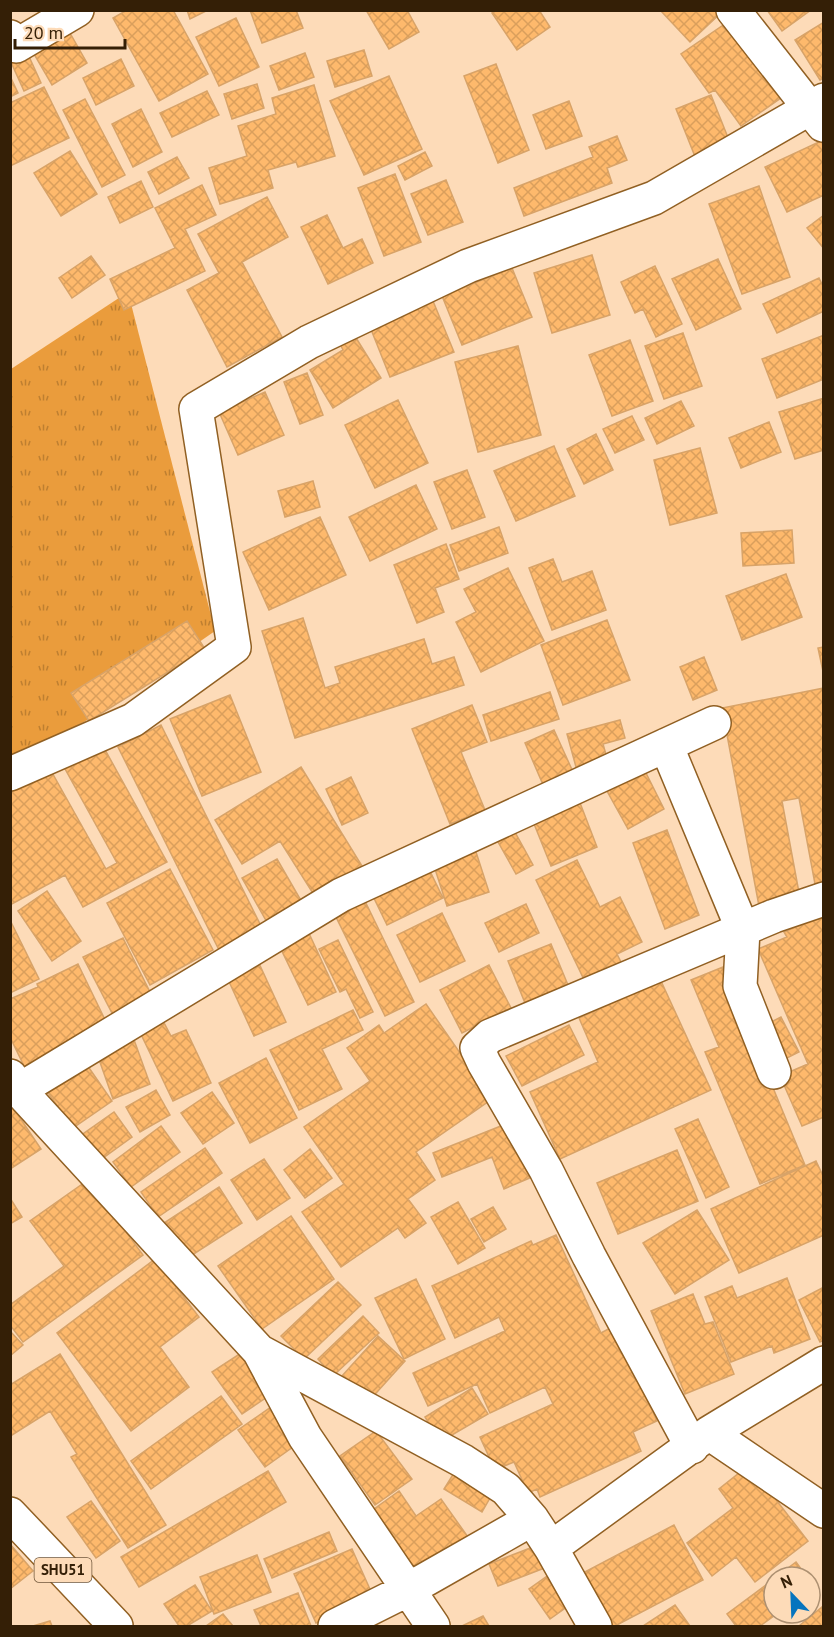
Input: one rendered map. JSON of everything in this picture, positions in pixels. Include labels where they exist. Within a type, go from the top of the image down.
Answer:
[{"type":"street","points":[[12,44],[77,10]]},
{"type":"street","points":[[10,774],[133,720],[234,647],[196,408],[309,342],[468,266],[654,198],[819,111],[733,10]]},
{"type":"street","points":[[433,1626],[305,1437],[259,1351],[15,1083],[341,895],[714,723]]},
{"type":"street","points":[[666,745],[743,930],[740,986],[774,1072]]},
{"type":"street","points":[[824,899],[774,916],[490,1036],[477,1048],[546,1170],[589,1256],[700,1440],[824,1511]]},
{"type":"street","points":[[259,1351],[464,1461],[506,1489],[532,1519],[552,1548],[595,1626]]},
{"type":"street","points":[[552,1548],[700,1440],[824,1363]]},
{"type":"street","name":"SHU51","points":[[10,1514],[116,1626]]},
{"type":"street","points":[[335,1626],[409,1589],[532,1519]]},
{"type":"green space","points":[[128,292],[215,631],[84,722],[11,759],[11,369]]},
{"type":"building","points":[[127,10],[173,10],[208,74],[159,101],[113,18]]},
{"type":"building","points":[[187,10],[208,10],[190,19]]},
{"type":"building","points":[[250,10],[296,10],[303,28],[262,43]]},
{"type":"building","points":[[366,10],[407,10],[419,32],[389,49]]},
{"type":"building","points":[[497,10],[539,10],[550,27],[517,50],[492,13]]},
{"type":"building","points":[[663,10],[724,10],[690,42],[662,12]]},
{"type":"building","points":[[767,10],[811,10],[782,31]]},
{"type":"building","points":[[735,17],[788,93],[741,126],[715,90],[709,93],[681,54]]},
{"type":"building","points":[[236,18],[259,67],[219,86],[196,37]]},
{"type":"building","points":[[824,22],[824,78],[820,80],[795,40]]},
{"type":"building","points":[[70,33],[87,63],[52,85],[34,54]]},
{"type":"building","points":[[364,50],[372,76],[335,87],[327,61]]},
{"type":"building","points":[[27,52],[41,83],[24,91],[10,60]]},
{"type":"building","points":[[305,53],[314,77],[279,90],[270,66]]},
{"type":"building","points":[[121,59],[134,86],[96,105],[83,78]]},
{"type":"building","points":[[496,64],[529,150],[498,163],[464,76]]},
{"type":"building","points":[[10,76],[18,93],[10,97]]},
{"type":"building","points":[[389,76],[422,149],[364,175],[330,101]]},
{"type":"building","points":[[257,84],[264,108],[232,119],[224,94]]},
{"type":"building","points":[[314,85],[335,156],[298,167],[296,162],[268,170],[273,188],[220,204],[209,168],[247,156],[238,126],[276,114],[272,98]]},
{"type":"building","points":[[44,87],[69,138],[10,166],[10,103]]},
{"type":"building","points":[[207,91],[219,115],[172,137],[160,113]]},
{"type":"building","points":[[711,95],[733,150],[698,164],[676,109]]},
{"type":"building","points":[[85,99],[125,175],[102,187],[63,110]]},
{"type":"building","points":[[569,101],[582,136],[546,149],[533,115]]},
{"type":"building","points":[[141,109],[162,152],[133,167],[112,124]]},
{"type":"building","points":[[617,136],[627,160],[607,168],[612,183],[524,216],[514,188],[593,157],[589,147]]},
{"type":"building","points":[[821,141],[824,147],[824,195],[787,212],[765,167]]},
{"type":"building","points":[[70,151],[97,194],[61,216],[34,173]]},
{"type":"building","points":[[425,152],[432,166],[405,180],[398,166]]},
{"type":"building","points":[[177,157],[189,178],[159,194],[148,172]]},
{"type":"building","points":[[395,174],[421,242],[384,256],[358,188]]},
{"type":"building","points":[[446,180],[463,222],[428,235],[411,194]]},
{"type":"building","points":[[141,181],[153,207],[120,223],[108,197]]},
{"type":"building","points":[[202,185],[216,215],[185,229],[205,271],[124,310],[110,279],[175,248],[155,208]]},
{"type":"building","points":[[759,186],[790,277],[742,294],[709,204]]},
{"type":"building","points":[[267,197],[288,237],[242,262],[282,337],[227,367],[187,290],[219,273],[198,234]]},
{"type":"building","points":[[327,215],[343,248],[362,239],[373,263],[328,284],[301,227]]},
{"type":"building","points":[[824,215],[824,249],[807,228]]},
{"type":"building","points":[[592,255],[610,315],[552,333],[534,273]]},
{"type":"building","points":[[91,256],[105,275],[72,298],[59,278]]},
{"type":"building","points":[[718,259],[741,309],[696,330],[672,279]]},
{"type":"building","points":[[655,266],[682,324],[656,337],[643,309],[635,313],[621,282]]},
{"type":"building","points":[[512,268],[532,317],[462,345],[442,296]]},
{"type":"building","points":[[819,278],[824,288],[824,311],[777,333],[763,304]]},
{"type":"building","points":[[433,301],[454,352],[390,377],[370,327]]},
{"type":"building","points":[[353,333],[381,378],[333,408],[310,370],[343,350],[339,342]]},
{"type":"building","points":[[683,333],[702,386],[664,399],[645,346]]},
{"type":"building","points":[[824,335],[824,379],[777,398],[762,359]]},
{"type":"building","points":[[630,340],[653,401],[612,416],[589,355]]},
{"type":"building","points":[[518,346],[541,435],[478,452],[455,362]]},
{"type":"building","points":[[307,373],[323,415],[300,424],[284,382]]},
{"type":"building","points":[[265,392],[284,435],[238,455],[219,412]]},
{"type":"building","points":[[824,398],[824,450],[795,459],[779,412]]},
{"type":"building","points":[[398,400],[428,463],[375,488],[345,425]]},
{"type":"building","points":[[681,401],[694,426],[657,444],[645,418]]},
{"type":"building","points":[[632,416],[644,440],[615,453],[603,429]]},
{"type":"building","points":[[769,422],[781,452],[741,468],[729,438]]},
{"type":"building","points":[[596,434],[613,470],[584,484],[567,449]]},
{"type":"building","points":[[554,446],[575,496],[516,521],[494,471]]},
{"type":"building","points":[[700,448],[717,513],[670,525],[654,460]]},
{"type":"building","points":[[467,470],[485,517],[452,529],[434,482]]},
{"type":"building","points":[[313,481],[320,507],[285,517],[278,491]]},
{"type":"building","points":[[416,485],[437,529],[370,561],[349,517]]},
{"type":"building","points":[[320,517],[346,575],[269,610],[243,552]]},
{"type":"building","points":[[499,527],[508,553],[459,571],[450,545]]},
{"type":"building","points":[[792,530],[794,563],[743,566],[741,533]]},
{"type":"building","points":[[446,544],[459,579],[435,588],[444,612],[417,623],[394,565]]},
{"type":"building","points":[[553,559],[562,582],[592,571],[606,610],[552,630],[529,568]]},
{"type":"building","points":[[508,568],[544,641],[481,672],[456,622],[476,612],[464,589]]},
{"type":"building","points":[[786,574],[802,617],[742,640],[726,596]]},
{"type":"building","points":[[303,618],[325,688],[340,683],[335,667],[424,639],[432,664],[454,657],[464,685],[295,738],[262,631]]},
{"type":"building","points":[[607,620],[630,680],[563,705],[541,645]]},
{"type":"building","points":[[187,621],[205,649],[89,721],[71,693]]},
{"type":"building","points":[[824,647],[824,676],[818,648]]},
{"type":"building","points":[[704,657],[717,690],[693,700],[680,667]]},
{"type":"building","points":[[824,688],[824,882],[815,884],[799,798],[782,801],[800,898],[759,906],[722,708]]},
{"type":"building","points":[[550,692],[559,719],[491,741],[483,715]]},
{"type":"building","points":[[230,695],[261,772],[202,796],[170,719]]},
{"type":"building","points":[[472,705],[487,742],[461,752],[485,810],[450,824],[412,729]]},
{"type":"building","points":[[620,720],[625,738],[603,744],[607,758],[576,767],[567,734]]},
{"type":"building","points":[[161,725],[264,932],[221,954],[118,747]]},
{"type":"building","points":[[554,730],[574,774],[544,787],[525,743]]},
{"type":"building","points":[[103,746],[167,862],[83,907],[65,875],[10,905],[10,791],[50,769],[106,869],[117,863],[64,767]]},
{"type":"building","points":[[301,767],[362,866],[314,895],[280,841],[242,864],[215,820]]},
{"type":"building","points":[[645,771],[664,809],[628,829],[607,791]]},
{"type":"building","points":[[351,777],[368,813],[342,825],[326,789]]},
{"type":"building","points":[[577,795],[597,847],[551,866],[530,814]]},
{"type":"building","points":[[510,823],[533,865],[516,874],[493,833]]},
{"type":"building","points":[[667,830],[699,915],[665,929],[633,843]]},
{"type":"building","points":[[476,852],[489,892],[447,906],[434,866]]},
{"type":"building","points":[[277,859],[303,904],[268,924],[242,878]]},
{"type":"building","points":[[577,860],[600,907],[620,897],[642,942],[617,954],[627,974],[590,992],[536,880]]},
{"type":"building","points":[[427,865],[443,898],[387,925],[371,892]]},
{"type":"building","points":[[170,869],[213,950],[150,985],[107,903]]},
{"type":"building","points":[[47,891],[81,941],[52,961],[18,911]]},
{"type":"building","points":[[363,897],[414,1002],[385,1016],[333,911]]},
{"type":"building","points":[[526,904],[539,933],[499,952],[485,923]]},
{"type":"building","points":[[442,913],[465,961],[420,982],[397,935]]},
{"type":"building","points":[[824,915],[824,1117],[802,1126],[780,1076],[808,1064],[758,949],[787,937],[784,932]]},
{"type":"building","points":[[10,922],[39,979],[10,993]]},
{"type":"building","points":[[307,929],[336,992],[308,1005],[278,943]]},
{"type":"building","points":[[123,938],[152,996],[113,1015],[83,957]]},
{"type":"building","points":[[338,940],[373,1012],[360,1018],[346,989],[340,992],[319,949]]},
{"type":"building","points":[[551,944],[568,985],[525,1003],[508,961]]},
{"type":"building","points":[[257,959],[286,1022],[254,1036],[225,973]]},
{"type":"building","points":[[78,964],[109,1028],[25,1068],[10,1037],[10,999],[38,987],[37,984]]},
{"type":"building","points":[[489,965],[511,1008],[462,1033],[440,990]]},
{"type":"building","points":[[723,967],[805,1165],[760,1184],[705,1052],[719,1047],[691,980]]},
{"type":"building","points":[[661,981],[711,1090],[560,1159],[530,1092],[598,1062],[579,1018]]},
{"type":"building","points":[[426,1004],[492,1099],[416,1152],[435,1180],[408,1199],[426,1223],[405,1238],[398,1228],[341,1267],[302,1212],[344,1184],[304,1127],[370,1081],[347,1048],[379,1025],[384,1033]]},
{"type":"building","points":[[353,1010],[363,1030],[322,1049],[342,1089],[299,1110],[270,1050]]},
{"type":"building","points":[[161,1017],[171,1036],[186,1030],[211,1083],[173,1101],[138,1028]]},
{"type":"building","points":[[781,1017],[799,1052],[781,1061],[763,1026]]},
{"type":"building","points":[[569,1025],[584,1055],[522,1086],[506,1056]]},
{"type":"building","points":[[133,1037],[150,1084],[113,1099],[96,1051]]},
{"type":"building","points":[[266,1058],[297,1118],[250,1143],[219,1083]]},
{"type":"building","points":[[85,1062],[112,1101],[73,1128],[46,1090]]},
{"type":"building","points":[[156,1090],[170,1115],[140,1132],[126,1107]]},
{"type":"building","points":[[212,1092],[234,1123],[203,1144],[181,1113]]},
{"type":"building","points":[[10,1103],[41,1149],[10,1169]]},
{"type":"building","points":[[114,1112],[132,1137],[99,1161],[80,1136]]},
{"type":"building","points":[[698,1119],[729,1187],[706,1198],[675,1129]]},
{"type":"building","points":[[511,1122],[532,1177],[504,1189],[492,1157],[442,1177],[433,1153]]},
{"type":"building","points":[[161,1126],[180,1152],[131,1187],[113,1162]]},
{"type":"building","points":[[205,1148],[222,1173],[158,1217],[141,1192]]},
{"type":"building","points":[[310,1149],[332,1178],[305,1198],[284,1170]]},
{"type":"building","points":[[677,1150],[698,1201],[618,1234],[597,1183]]},
{"type":"building","points":[[264,1159],[290,1198],[257,1220],[231,1180]]},
{"type":"building","points":[[816,1161],[824,1178],[824,1235],[739,1273],[711,1209]]},
{"type":"building","points":[[88,1180],[143,1255],[23,1342],[10,1325],[10,1305],[64,1266],[30,1221]]},
{"type":"building","points":[[219,1187],[242,1223],[186,1259],[164,1223]]},
{"type":"building","points":[[10,1198],[22,1217],[10,1224]]},
{"type":"building","points":[[458,1202],[485,1248],[458,1264],[431,1217]]},
{"type":"building","points":[[493,1207],[506,1229],[484,1242],[471,1219]]},
{"type":"building","points":[[697,1210],[729,1260],[675,1294],[643,1243]]},
{"type":"building","points":[[291,1216],[334,1279],[262,1329],[218,1266]]},
{"type":"building","points":[[556,1235],[601,1333],[614,1326],[657,1421],[633,1432],[641,1451],[540,1497],[537,1489],[528,1493],[514,1462],[495,1470],[480,1437],[553,1404],[545,1387],[490,1413],[477,1384],[428,1406],[413,1373],[505,1331],[499,1317],[455,1338],[432,1286],[531,1241],[533,1245]]},
{"type":"building","points":[[155,1259],[199,1317],[160,1347],[189,1387],[131,1431],[57,1333]]},
{"type":"building","points":[[787,1278],[810,1339],[774,1353],[772,1346],[731,1362],[705,1297],[732,1286],[737,1298]]},
{"type":"building","points":[[416,1279],[445,1339],[404,1359],[375,1298]]},
{"type":"building","points":[[338,1282],[361,1305],[304,1359],[281,1336]]},
{"type":"building","points":[[824,1287],[824,1340],[820,1342],[799,1300]]},
{"type":"building","points":[[693,1294],[705,1324],[713,1322],[734,1374],[685,1394],[651,1311]]},
{"type":"building","points":[[363,1316],[379,1333],[333,1376],[318,1359]]},
{"type":"building","points":[[10,1331],[23,1345],[10,1356]]},
{"type":"building","points":[[378,1336],[405,1361],[369,1401],[342,1376]]},
{"type":"building","points":[[241,1353],[270,1395],[242,1414],[212,1372]]},
{"type":"building","points":[[60,1354],[166,1525],[128,1548],[71,1457],[77,1454],[50,1411],[12,1435],[10,1433],[10,1385]]},
{"type":"building","points":[[472,1388],[488,1414],[440,1442],[425,1417]]},
{"type":"building","points":[[221,1396],[242,1424],[151,1489],[131,1461]]},
{"type":"building","points":[[278,1402],[304,1439],[265,1467],[238,1430]]},
{"type":"building","points":[[376,1431],[412,1479],[375,1505],[340,1456]]},
{"type":"building","points":[[749,1465],[808,1541],[777,1565],[762,1565],[762,1577],[755,1582],[736,1557],[712,1576],[687,1543],[733,1508],[719,1489]]},
{"type":"building","points":[[457,1468],[494,1491],[482,1512],[444,1489]]},
{"type":"building","points":[[268,1471],[286,1502],[139,1587],[121,1557]]},
{"type":"building","points":[[399,1491],[416,1516],[441,1499],[473,1544],[419,1582],[370,1512]]},
{"type":"building","points":[[91,1501],[120,1541],[96,1558],[67,1517]]},
{"type":"building","points":[[674,1525],[703,1580],[615,1626],[606,1626],[579,1575]]},
{"type":"building","points":[[329,1532],[337,1551],[272,1578],[264,1559]]},
{"type":"building","points":[[10,1544],[33,1571],[10,1589]]},
{"type":"building","points":[[538,1545],[547,1567],[498,1586],[489,1564]]},
{"type":"building","points":[[352,1549],[374,1598],[316,1623],[294,1574]]},
{"type":"building","points":[[257,1555],[271,1592],[214,1614],[200,1577]]},
{"type":"building","points":[[550,1574],[571,1604],[550,1619],[529,1589]]},
{"type":"building","points":[[195,1585],[212,1611],[187,1626],[179,1626],[164,1604]]},
{"type":"building","points":[[762,1588],[762,1625],[736,1626],[727,1614]]},
{"type":"building","points":[[298,1593],[311,1626],[261,1626],[254,1610]]},
{"type":"building","points":[[675,1605],[690,1626],[643,1626]]},
{"type":"building","points":[[822,1607],[824,1626],[799,1626],[822,1625]]},
{"type":"building","points":[[223,1614],[233,1626],[206,1626]]},
{"type":"building","points":[[483,1616],[489,1626],[462,1626]]},
{"type":"building","points":[[50,1621],[52,1626],[33,1626]]}]
